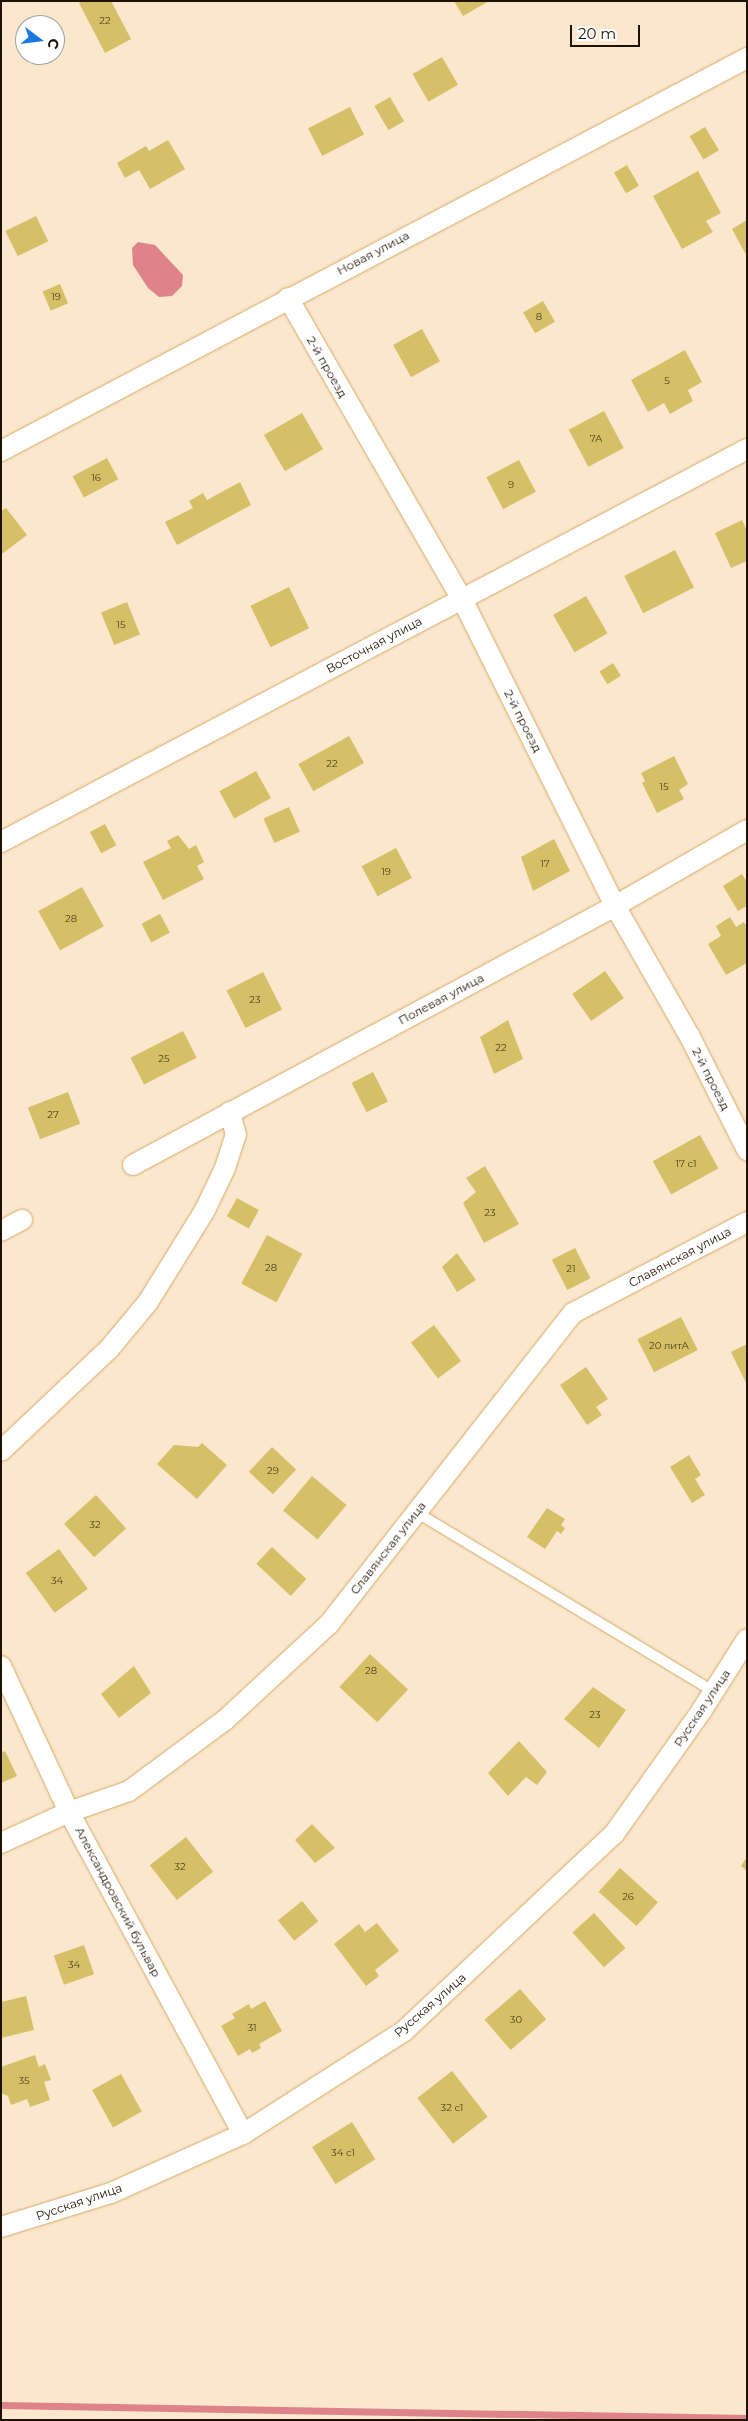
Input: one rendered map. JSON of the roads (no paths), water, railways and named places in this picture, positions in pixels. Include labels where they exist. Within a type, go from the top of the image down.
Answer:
[{"type":"street","name":"Новая улица","points":[[1,451],[288,298],[747,58]]},
{"type":"street","name":"2-й проезд","points":[[288,298],[462,599],[615,906],[690,1037],[747,1150]]},
{"type":"street","name":"Восточная улица","points":[[1,842],[747,449]]},
{"type":"street","name":"Полевая улица","points":[[133,1165],[615,906],[747,830]]},
{"type":"street","points":[[1,1450],[109,1349],[148,1302],[205,1210],[225,1168],[236,1135],[230,1112]]},
{"type":"street","points":[[1,1231],[22,1220]]},
{"type":"street","name":"Славянская улица","points":[[1,1843],[69,1812],[129,1791],[225,1720],[329,1624],[573,1313],[747,1222]]},
{"type":"street","name":"Русская улица","points":[[1,2227],[111,2193],[243,2134],[404,2031],[512,1932],[614,1834],[714,1692],[747,1639]]},
{"type":"street","name":"Александровский бульвар","points":[[1,1666],[69,1812],[243,2134]]},
{"type":"lane","points":[[416,1512],[714,1692]]},
{"type":"waterway","points":[[1,2405],[747,2418]]}]
